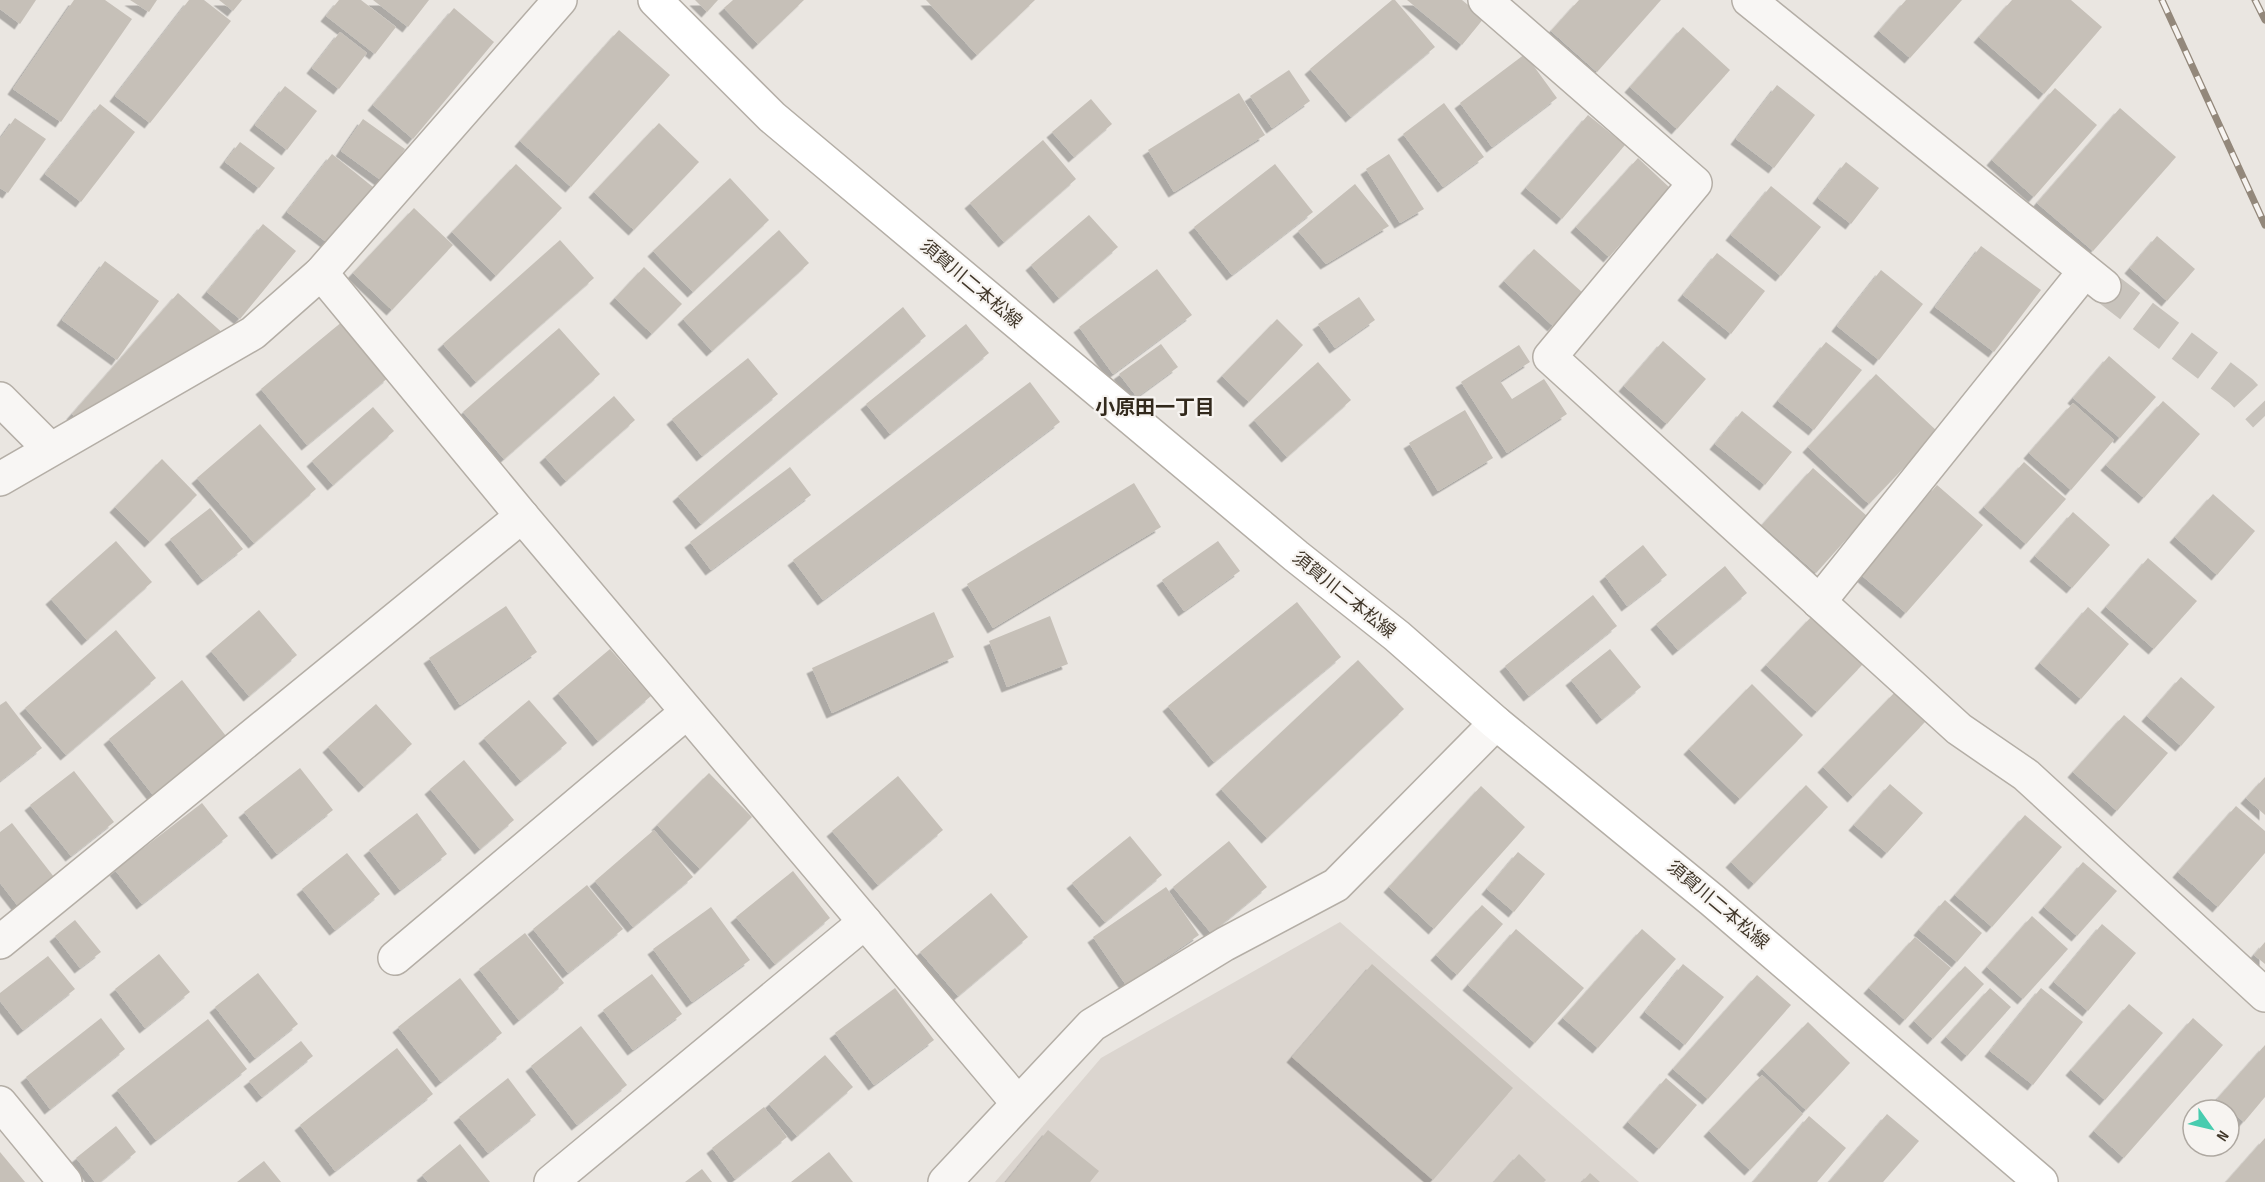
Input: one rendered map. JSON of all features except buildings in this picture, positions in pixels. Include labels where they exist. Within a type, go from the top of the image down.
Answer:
[{"type":"main road","name":"須賀川二本松線","points":[[655,0],[772,117],[1296,556],[1397,636],[1496,723],[1712,900],[2041,1182]]},
{"type":"street","points":[[0,479],[253,333],[321,273],[560,0]]},
{"type":"street","points":[[1485,0],[1695,183],[1550,357],[1959,729],[2026,775],[2265,995]]},
{"type":"street","points":[[1749,0],[2094,279],[1819,602]]},
{"type":"street","points":[[321,273],[522,516],[1017,1102]]},
{"type":"street","points":[[0,399],[50,449]]},
{"type":"street","points":[[0,942],[522,516]]},
{"type":"street","points":[[395,958],[687,711]]},
{"type":"street","points":[[945,1182],[1017,1102],[1092,1025],[1225,944],[1336,885],[1496,723]]},
{"type":"street","points":[[551,1182],[865,922]]},
{"type":"street","points":[[0,1103],[65,1182]]},
{"type":"shaded area","points":[[1340,922],[1639,1182],[995,1182],[1101,1058]]},
{"type":"tunnel","points":[[2104,286],[2241,391],[2265,416]]},
{"type":"railway","points":[[2162,0],[2265,225]]},
{"type":"railway","points":[[2255,0],[2265,20]]},
{"type":"district","name":"小原田一丁目","points":[[1155,408]]}]
